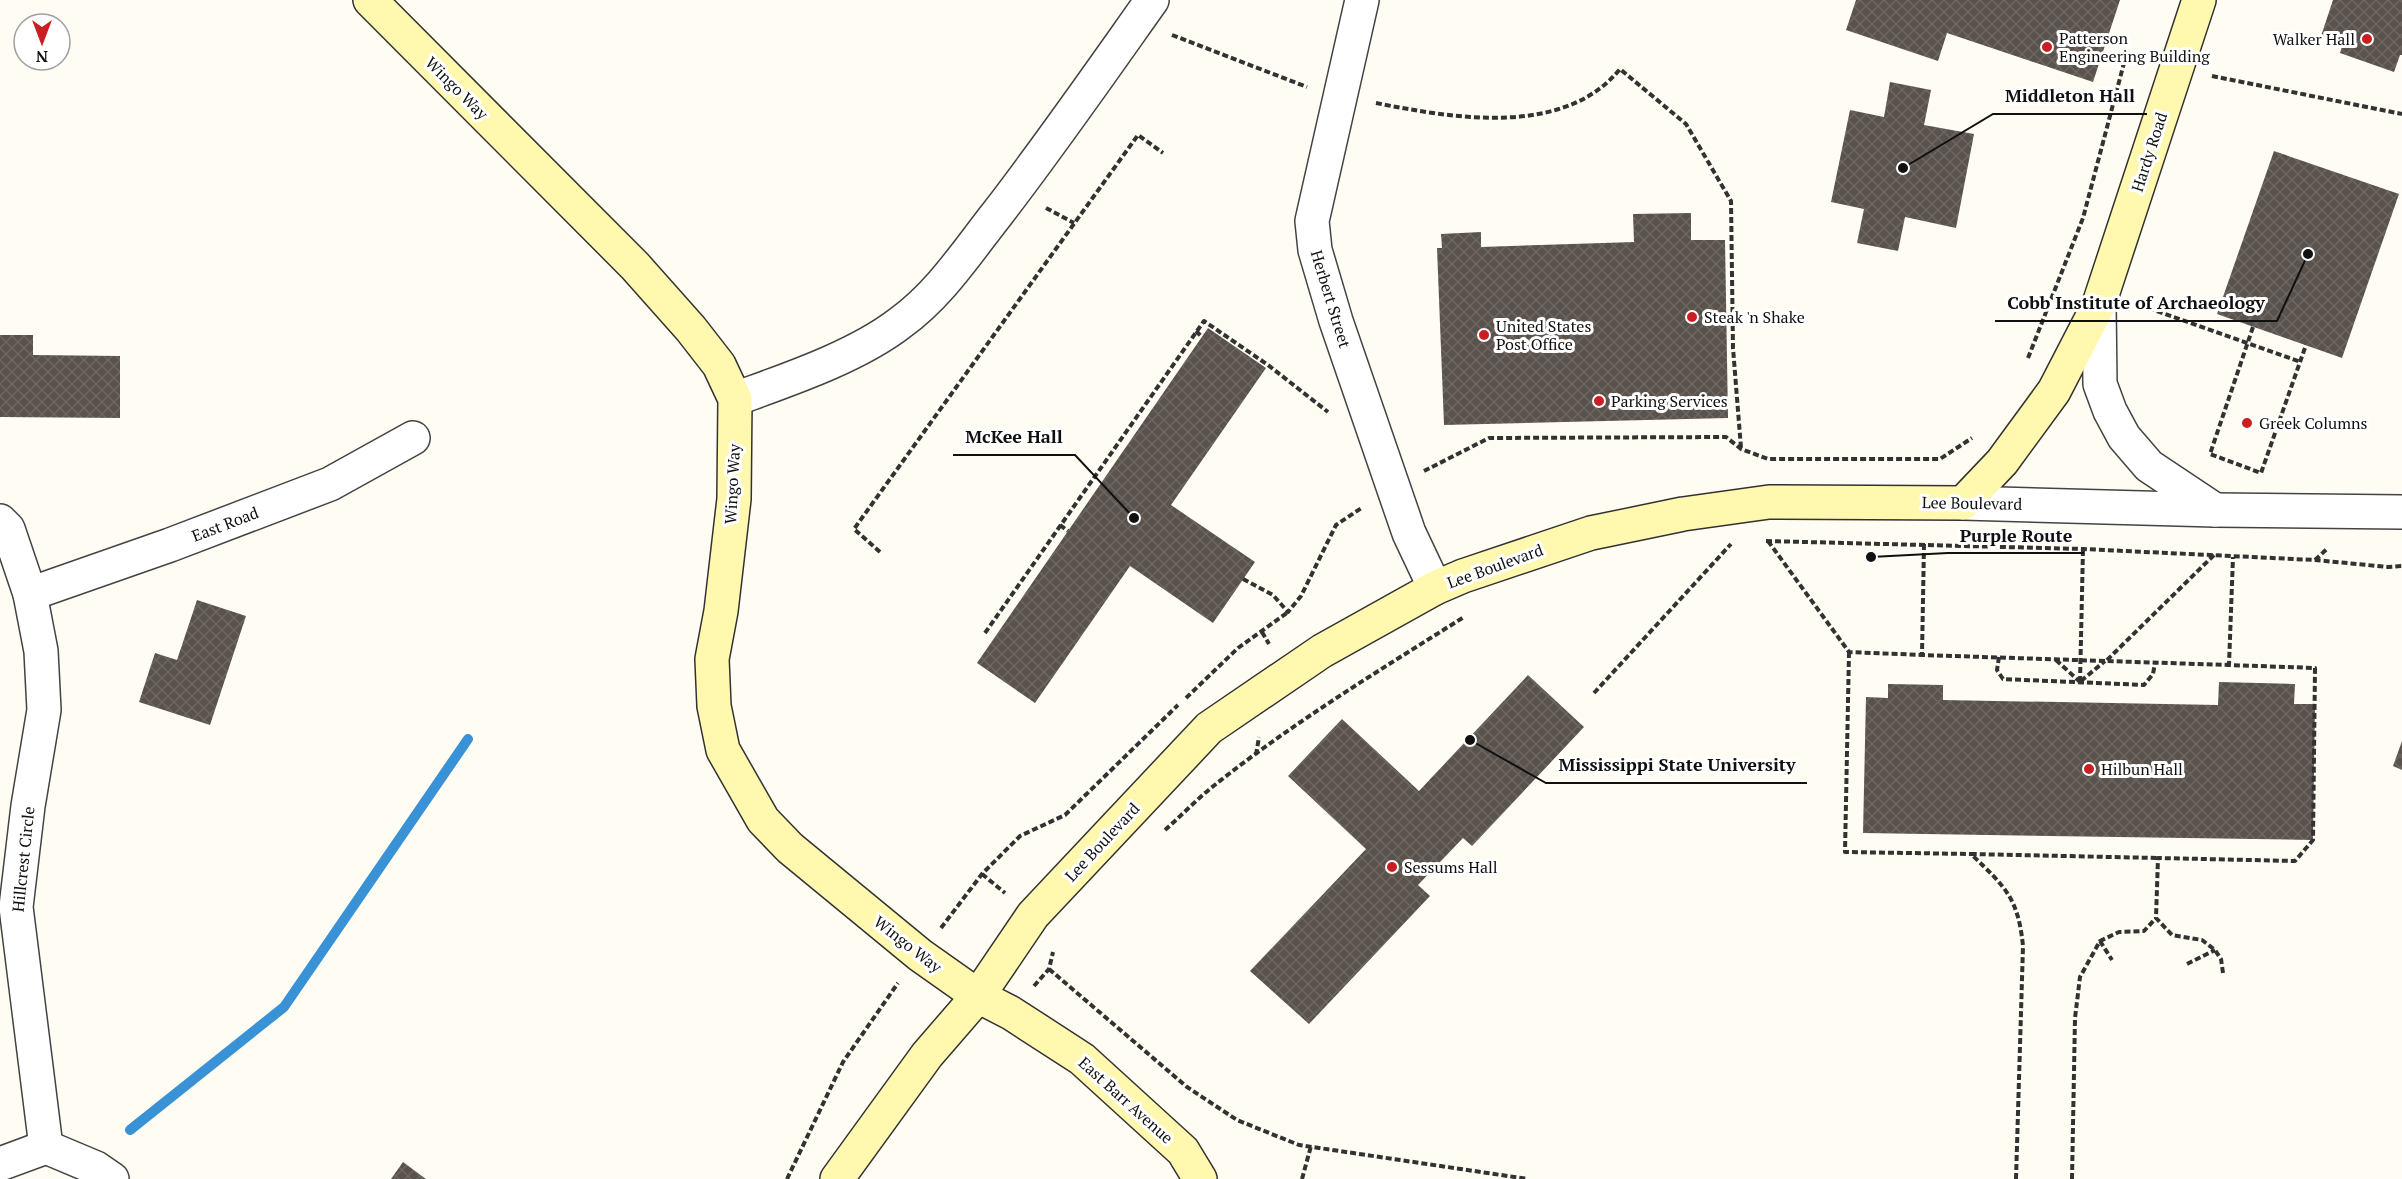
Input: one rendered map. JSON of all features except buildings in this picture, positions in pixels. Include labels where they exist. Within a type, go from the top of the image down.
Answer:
[{"type":"street","name":"Wingo Way","points":[[370,0],[635,266],[691,329],[719,366],[735,399],[734,498],[712,659],[714,706],[723,750],[763,820],[789,848],[920,955],[978,996]]},
{"type":"street","points":[[735,399],[793,378],[847,354],[899,324],[929,299],[1027,177],[1152,0]]},
{"type":"street","name":"Herbert Street","points":[[1362,0],[1312,221],[1315,250],[1336,321],[1393,489],[1409,533],[1435,588]]},
{"type":"street","name":"Hardy Road","points":[[1963,503],[2002,462],[2054,391],[2099,304],[2199,0]]},
{"type":"street","name":"Hardy Road","points":[[2099,304],[2100,384],[2110,411],[2124,437],[2149,466],[2215,510]]},
{"type":"street","name":"East Road","points":[[30,594],[170,545],[330,484],[413,438]]},
{"type":"street","name":"Lee Boulevard","points":[[837,1179],[927,1054],[978,996],[1033,915],[1209,728],[1322,651],[1435,588],[1463,576],[1591,533],[1683,514],[1769,502],[1963,503],[2215,510],[2402,512]]},
{"type":"street","name":"Hillcrest Circle","points":[[0,521],[8,529],[30,594],[41,651],[44,710],[28,806],[16,907],[46,1147]]},
{"type":"street","name":"East Barr Avenue","points":[[978,996],[1011,1013],[1082,1059],[1183,1151],[1200,1179]]},
{"type":"street","points":[[0,1164],[46,1147],[96,1168],[112,1179]]},
{"type":"path","points":[[2027,360],[2083,218],[2124,63],[2147,62],[2402,114]]},
{"type":"path","points":[[1620,69],[1686,124],[1731,201],[1733,348],[1741,449]]},
{"type":"path","points":[[880,552],[854,529],[1138,135],[1162,153]]},
{"type":"path","points":[[1041,205],[1074,223]]},
{"type":"path","points":[[2140,305],[2301,362]]},
{"type":"path","points":[[985,633],[1204,321],[1330,413]]},
{"type":"path","points":[[2253,327],[2210,454],[2261,473],[2306,345]]},
{"type":"path","points":[[1197,331],[1202,337]]},
{"type":"path","points":[[787,1179],[843,1062],[890,994],[982,874],[1020,836],[1065,815],[1238,648],[1288,612],[1301,596],[1336,525],[1393,489],[1489,438],[1726,437],[1741,449],[1768,459],[1940,459],[1974,437]]},
{"type":"path","points":[[1060,525],[1068,531]]},
{"type":"path","points":[[1761,540],[2083,549],[2402,566]]},
{"type":"path","points":[[1768,541],[1849,652],[1845,852],[2295,861],[2313,840],[2315,668],[1849,652]]},
{"type":"path","points":[[1594,693],[1732,543],[1720,545]]},
{"type":"path","points":[[1922,655],[1924,544]]},
{"type":"path","points":[[2080,682],[2083,549]]},
{"type":"path","points":[[2080,682],[2106,661],[2215,555]]},
{"type":"path","points":[[2229,665],[2234,557]]},
{"type":"path","points":[[1243,579],[1273,595],[1288,612]]},
{"type":"path","points":[[1159,837],[1215,784],[1231,772],[1330,703],[1469,614]]},
{"type":"path","points":[[1999,657],[1996,670],[2003,679],[2144,685],[2153,674],[2155,663]]},
{"type":"path","points":[[2055,659],[2080,682]]},
{"type":"path","points":[[1971,854],[2010,896],[2020,920],[2023,946],[2016,1179]]},
{"type":"path","points":[[2072,1179],[2075,1018],[2080,977],[2100,941],[2119,932],[2144,931],[2156,918],[2158,858]]},
{"type":"path","points":[[2156,918],[2172,935],[2202,940],[2216,950],[2221,959],[2223,973]]},
{"type":"path","points":[[2100,941],[2112,960]]},
{"type":"path","points":[[1011,1013],[1049,969],[1055,946]]},
{"type":"path","points":[[2187,964],[2216,950]]},
{"type":"path","points":[[1049,969],[1187,1087],[1237,1119],[1299,1145],[1528,1179]]},
{"type":"path","points":[[1302,1179],[1311,1146]]},
{"type":"waterway","points":[[130,1130],[284,1007],[468,739]]},
{"type":"place","name":"Walker Hall","points":[[2367,39]]},
{"type":"place","name":"Patterson Engineering Building","points":[[2047,47]]},
{"type":"place","name":"Middleton Hall","points":[[1903,168]]},
{"type":"place","name":"Cobb Institute of Archaeology","points":[[2308,254]]},
{"type":"place","name":"Steak 'n Shake","points":[[1692,317]]},
{"type":"place","name":"United States Post Office","points":[[1484,335]]},
{"type":"place","name":"Parking Services","points":[[1599,401]]},
{"type":"place","name":"Greek Columns","points":[[2247,423]]},
{"type":"place","name":"McKee Hall","points":[[1134,518]]},
{"type":"place","name":"Purple Route","points":[[1871,557]]},
{"type":"place","name":"Mississippi State University","points":[[1470,740]]},
{"type":"place","name":"Hilbun Hall","points":[[2089,769]]},
{"type":"place","name":"Sessums Hall","points":[[1392,867]]}]
